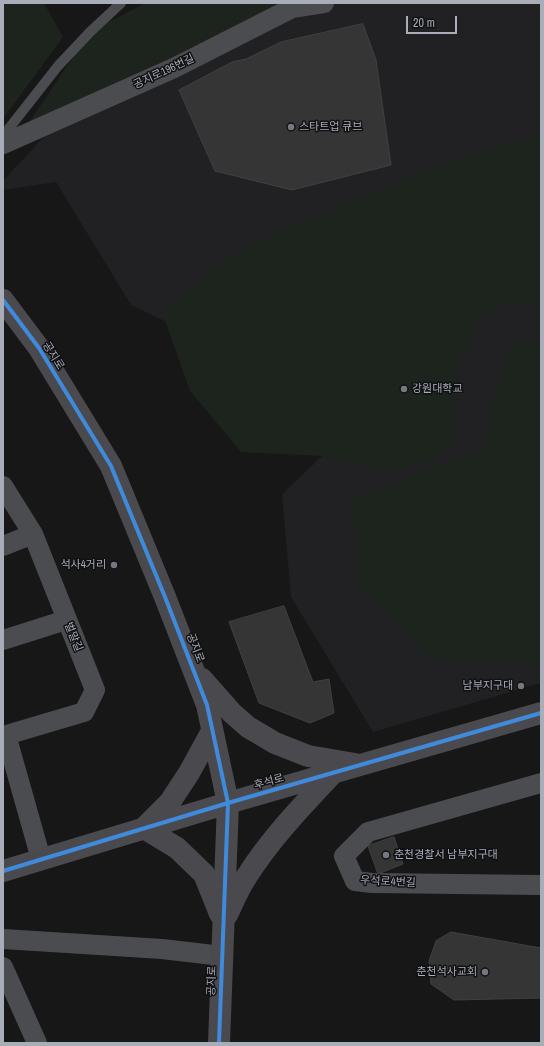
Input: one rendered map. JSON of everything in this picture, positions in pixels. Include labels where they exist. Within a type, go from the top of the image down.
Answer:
[{"type":"street","name":"공지로196번길","points":[[3,144],[174,68],[292,8],[324,3]]},
{"type":"street","name":"공지로","points":[[3,300],[39,348],[111,466],[165,597],[207,705],[228,803],[219,1043]]},
{"type":"street","name":"벌말길","points":[[3,486],[33,534],[95,690],[84,712],[4,736]]},
{"type":"street","points":[[3,546],[33,534]]},
{"type":"street","points":[[3,640],[66,620]]},
{"type":"street","points":[[193,668],[232,714],[248,727],[275,743],[308,756],[361,765]]},
{"type":"street","name":"후석로","points":[[3,871],[228,803],[541,713]]},
{"type":"street","points":[[212,731],[189,773],[170,802],[144,828],[177,848],[204,874],[224,921]]},
{"type":"street","points":[[4,736],[41,859]]},
{"type":"street","points":[[224,921],[246,877],[265,850],[288,822],[334,772]]},
{"type":"street","name":"우석로4번길","points":[[541,783],[368,832],[344,856],[355,881],[372,883],[541,885]]},
{"type":"street","name":"공지로","points":[[3,939],[162,949],[222,956]]},
{"type":"street","points":[[3,967],[37,1043]]},
{"type":"lane","points":[[3,136],[58,66],[90,32],[121,3]]},
{"type":"shaded area","points":[[3,3],[44,3],[63,37],[3,119]]},
{"type":"shaded area","points":[[145,3],[343,3],[296,16],[11,149],[90,32]]},
{"type":"shaded area","name":"강원대학교","points":[[209,3],[541,3],[541,683],[373,732],[291,597],[282,494],[337,442],[197,336],[131,305],[56,182],[3,190],[3,181],[98,78]]},
{"type":"shaded area","points":[[541,137],[541,304],[505,304],[481,318],[457,367],[455,439],[435,459],[384,472],[323,456],[241,452],[190,391],[161,309],[251,244],[468,153]]},
{"type":"shaded area","points":[[513,343],[541,344],[541,664],[427,658],[357,584],[353,498],[480,451]]},
{"type":"building","name":"스타트업 큐브","points":[[363,24],[376,60],[391,165],[292,190],[215,171],[179,90],[232,62],[246,59],[281,42]]},
{"type":"building","points":[[284,606],[313,682],[329,679],[334,713],[310,723],[259,703],[229,622]]},
{"type":"building","name":"춘천경찰서 남부지구대","points":[[394,837],[403,864],[378,874],[368,846]]},
{"type":"building","name":"춘천석사교회","points":[[451,932],[541,948],[541,998],[454,1000],[431,984],[429,961],[436,941]]},
{"type":"cycle path","points":[[3,300],[39,348],[111,466],[165,597],[207,705],[228,803],[219,1043]]},
{"type":"cycle path","points":[[3,871],[228,803],[541,713]]},
{"type":"place","name":"스타트업 큐브","points":[[291,127]]},
{"type":"place","name":"강원대학교","points":[[404,389]]},
{"type":"place","name":"석사4거리","points":[[114,565]]},
{"type":"place","name":"남부지구대","points":[[521,686]]},
{"type":"place","name":"춘천경찰서 남부지구대","points":[[386,855]]},
{"type":"place","name":"춘천석사교회","points":[[485,972]]}]
